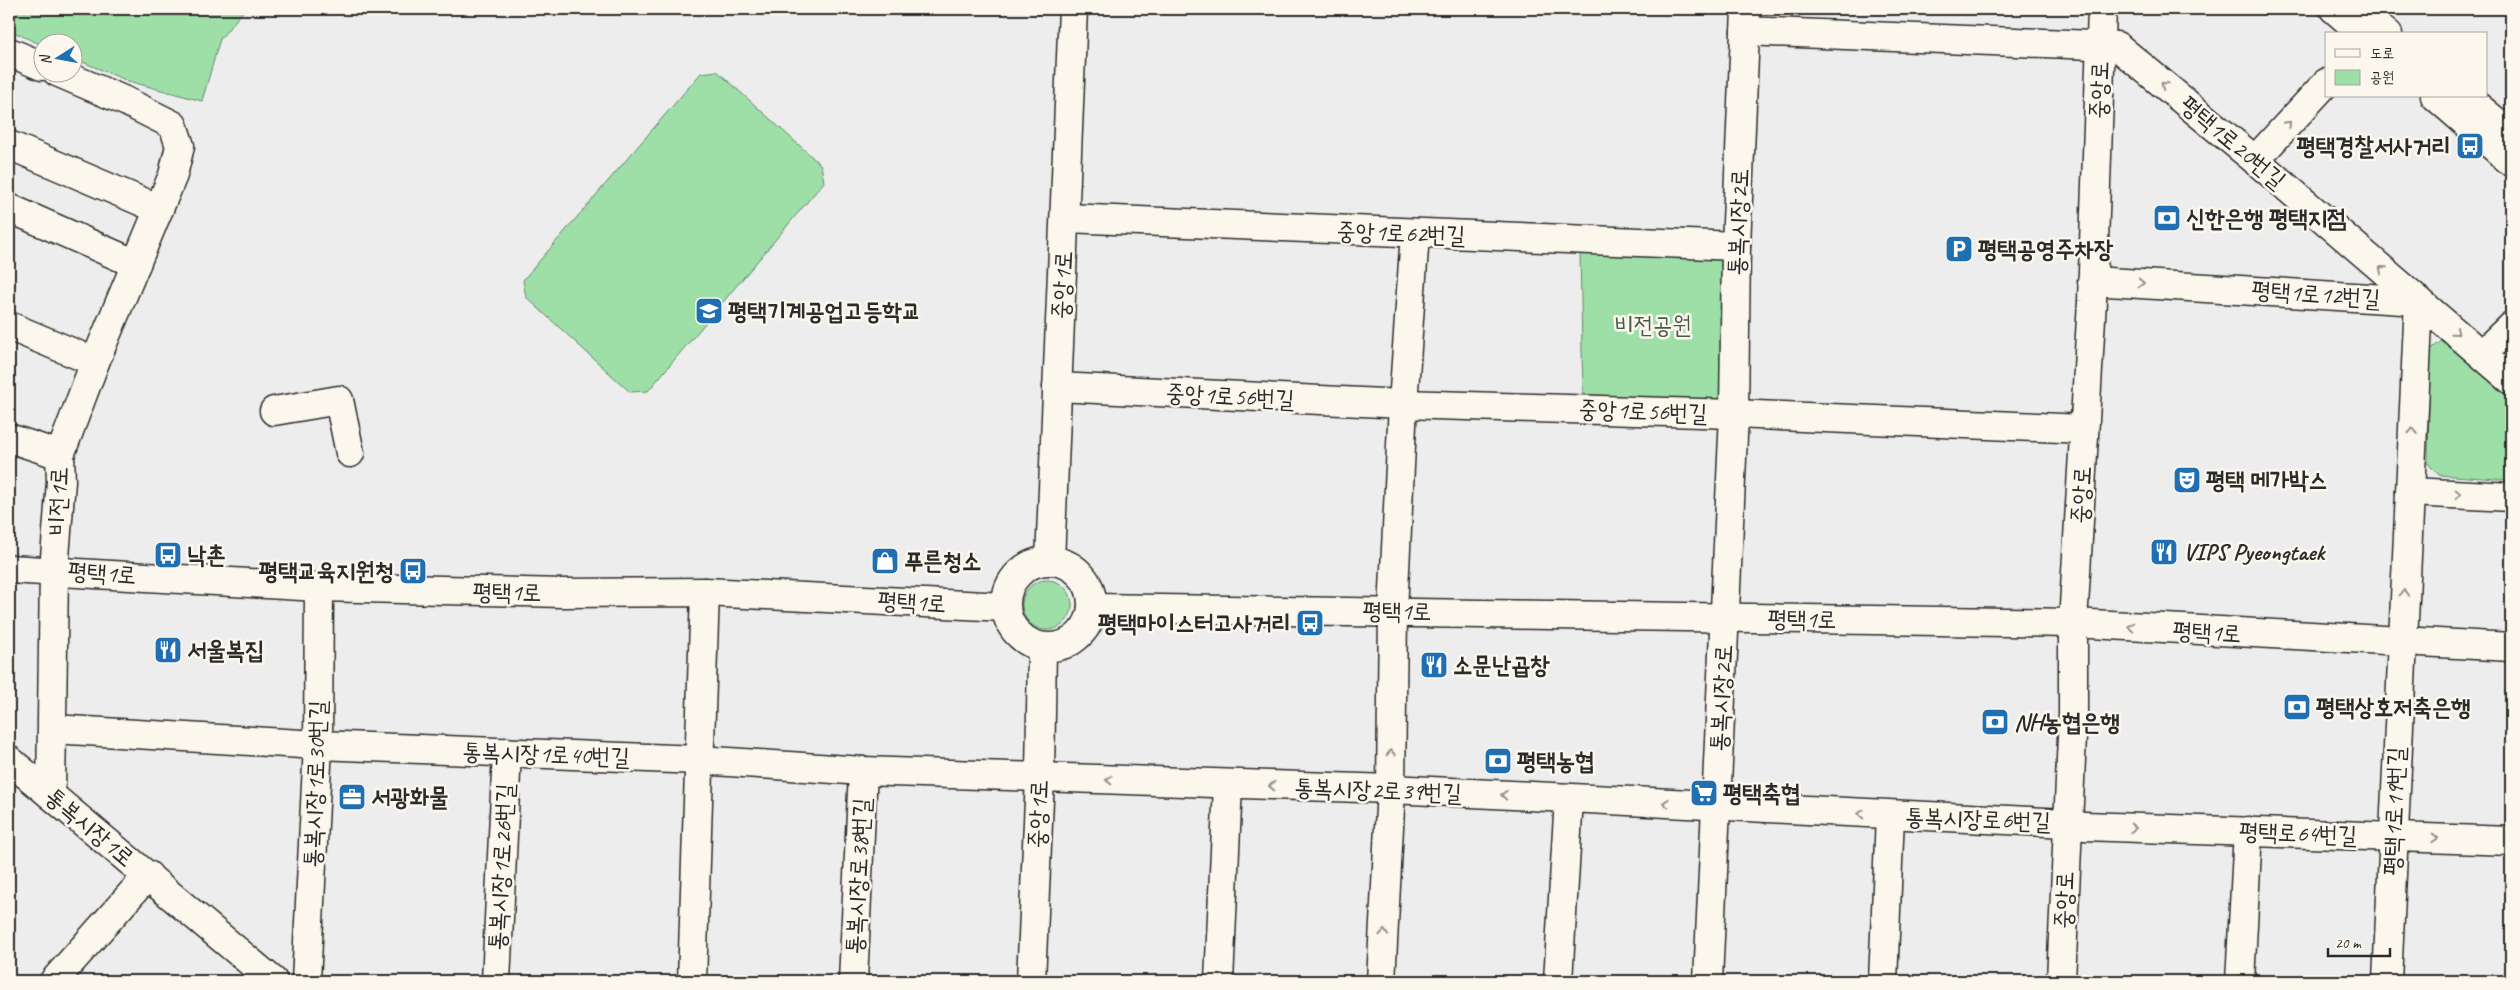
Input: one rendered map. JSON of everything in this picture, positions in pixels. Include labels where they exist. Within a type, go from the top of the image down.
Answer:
[{"type":"street","name":"중앙1로","points":[[1050,561],[1074,9]]},
{"type":"street","name":"중앙로","points":[[2102,9],[2109,47]]},
{"type":"street","name":"중앙로","points":[[2077,981],[2076,825],[2082,633],[2109,47],[2118,9]]},
{"type":"street","points":[[2334,9],[2379,27]]},
{"type":"street","points":[[2357,9],[2379,27]]},
{"type":"street","name":"통복시장2로","points":[[1708,981],[1734,414],[1736,246],[1745,20],[2109,47]]},
{"type":"street","name":"평택1로20번길","points":[[2109,47],[2255,160],[2419,301]]},
{"type":"street","points":[[9,52],[32,62]]},
{"type":"street","points":[[60,455],[159,209],[172,175],[180,146],[174,125],[80,82]]},
{"type":"street","points":[[2255,160],[2325,85]]},
{"type":"street","points":[[2437,98],[2511,162]]},
{"type":"street","points":[[2467,98],[2511,134]]},
{"type":"street","points":[[9,145],[159,209]]},
{"type":"street","points":[[9,208],[136,264]]},
{"type":"street","name":"중앙1로62번길","points":[[1066,218],[1736,246]]},
{"type":"street","points":[[1381,981],[1391,789],[1393,611],[1403,404],[1415,234]]},
{"type":"street","name":"중앙로","points":[[2082,633],[2084,429],[2099,281]]},
{"type":"street","name":"평택1로12번길","points":[[2099,281],[2419,301]]},
{"type":"street","points":[[2419,301],[2511,380]]},
{"type":"street","points":[[2419,301],[2401,649],[2511,661]]},
{"type":"street","points":[[9,326],[96,362]]},
{"type":"street","points":[[2482,354],[2511,326]]},
{"type":"street","name":"중앙1로56번길","points":[[1057,387],[1403,404],[1734,414]]},
{"type":"street","points":[[274,411],[338,400],[350,453]]},
{"type":"street","points":[[1734,414],[2084,429]]},
{"type":"street","name":"비전1로","points":[[9,438],[60,455],[61,481],[54,570]]},
{"type":"street","points":[[2410,492],[2511,497]]},
{"type":"street","points":[[1050,561],[1062,563],[1081,575],[1090,591],[1092,608],[1084,630],[1076,639],[1060,646],[1042,648],[1031,644],[1013,629],[1005,607],[1010,584],[1018,574],[1032,564],[1050,561]]},
{"type":"street","name":"평택1로","points":[[9,569],[54,570],[319,587],[563,593],[705,592],[1005,607]]},
{"type":"street","points":[[51,795],[54,570]]},
{"type":"street","name":"통복시장1로30번길","points":[[306,981],[318,745],[319,587]]},
{"type":"street","points":[[692,981],[705,592]]},
{"type":"street","name":"평택1로","points":[[1092,608],[1393,611],[1725,618],[2401,649],[2511,647]]},
{"type":"street","name":"중앙1로","points":[[1031,981],[1040,777],[1042,648]]},
{"type":"street","name":"평택1로19번길","points":[[2387,981],[2401,649]]},
{"type":"street","name":"통복시장1로40번길","points":[[53,729],[318,745],[699,760],[863,771],[1040,777]]},
{"type":"street","name":"통복시장1로26번길","points":[[496,981],[507,752]]},
{"type":"street","name":"통복시장1로","points":[[9,760],[273,981]]},
{"type":"street","name":"통복시장로38번길","points":[[853,981],[863,771]]},
{"type":"street","name":"통복시장2로39번길","points":[[1040,777],[1228,785],[1391,789],[1715,806]]},
{"type":"street","points":[[1219,981],[1228,785]]},
{"type":"street","points":[[1558,981],[1569,798]]},
{"type":"street","name":"통복시장로6번길","points":[[1715,806],[2076,825]]},
{"type":"street","name":"통복시장로6번길","points":[[1883,981],[1890,816]]},
{"type":"street","name":"중앙로","points":[[2061,981],[2076,825]]},
{"type":"street","name":"평택로64번길","points":[[2076,825],[2511,841]]},
{"type":"street","points":[[2240,981],[2248,831]]},
{"type":"street","name":"통복시장1로","points":[[54,981],[148,875]]},
{"type":"green space","points":[[9,9],[245,9],[220,39],[202,101],[128,81],[82,62],[82,32],[32,32],[32,40],[9,30]]},
{"type":"green space","points":[[717,71],[821,165],[824,182],[648,391],[630,392],[526,297],[523,280],[701,73]]},
{"type":"green space","name":"비전공원","points":[[1580,252],[1727,252],[1724,401],[1583,398]]},
{"type":"green space","points":[[2443,340],[2511,398],[2511,480],[2439,475],[2428,464],[2430,350]]},
{"type":"green space","points":[[1042,580],[1052,580],[1065,587],[1072,600],[1072,610],[1065,623],[1052,630],[1042,630],[1033,626],[1026,619],[1022,610],[1022,600],[1026,591],[1033,584]]},
{"type":"place","name":"평택경찰서사거리","points":[[2470,146]]},
{"type":"place","name":"신한은행 평택지점","points":[[2167,218]]},
{"type":"place","name":"평택공영주차장","points":[[1959,249]]},
{"type":"place","name":"평택기계공업고등학교","points":[[709,311]]},
{"type":"place","name":"평택 메가박스","points":[[2187,480]]},
{"type":"place","name":"VIPS Pyeongtaek","points":[[2164,552]]},
{"type":"place","name":"낙촌","points":[[168,555]]},
{"type":"place","name":"푸른청소","points":[[885,561]]},
{"type":"place","name":"평택교육지원청","points":[[413,571]]},
{"type":"place","name":"평택마이스터고사거리","points":[[1310,623]]},
{"type":"place","name":"서울복집","points":[[168,650]]},
{"type":"place","name":"소문난곱창","points":[[1434,665]]},
{"type":"place","name":"평택상호저축은행","points":[[2297,707]]},
{"type":"place","name":"NH농협은행","points":[[1995,722]]},
{"type":"place","name":"평택농협","points":[[1498,761]]},
{"type":"place","name":"평택축협","points":[[1704,793]]},
{"type":"place","name":"서광화물","points":[[352,797]]}]
